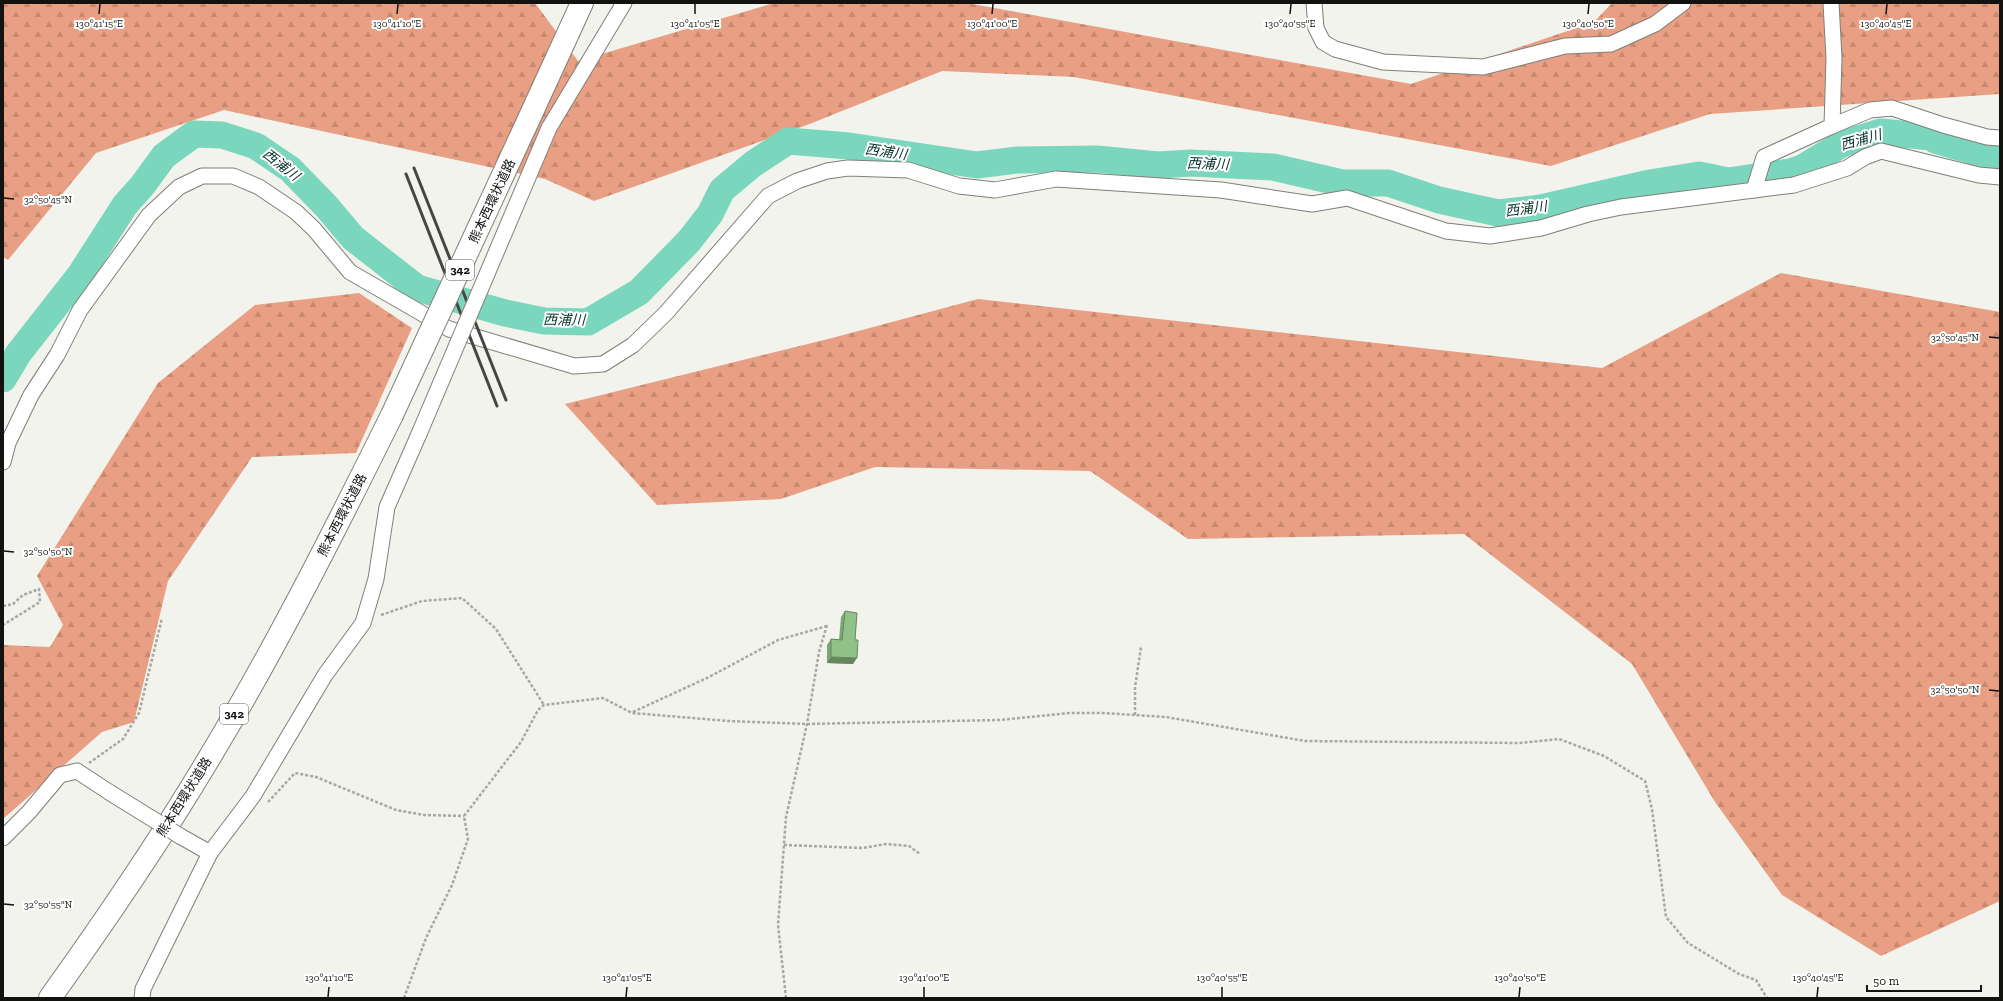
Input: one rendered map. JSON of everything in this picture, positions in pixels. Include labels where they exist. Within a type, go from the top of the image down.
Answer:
[{"type":"highway","name":"熊本西環状道路","points":[[50,998],[106,920],[194,783],[320,560],[392,415],[582,3]]},
{"type":"street","points":[[142,998],[143,989],[210,853],[253,796],[325,675],[363,623],[376,579],[387,507],[549,128],[624,3]]},
{"type":"street","points":[[1314,3],[1316,28],[1322,42],[1335,49],[1383,62],[1483,67],[1565,46],[1611,44],[1655,24],[1683,3]]},
{"type":"street","points":[[1831,3],[1834,58],[1832,126]]},
{"type":"street","points":[[1754,190],[1764,156],[1870,110],[1892,108],[1943,125],[1987,137],[2000,138]]},
{"type":"street","points":[[3,462],[8,443],[32,395],[57,355],[80,310],[149,215],[179,187],[202,176],[233,176],[259,187],[296,212],[314,229],[350,272],[449,329],[574,366],[603,364],[633,345],[666,313],[768,196],[797,181],[827,170],[848,168],[908,170],[960,186],[995,190],[1056,179],[1221,190],[1312,204],[1347,198],[1446,231],[1490,236],[1541,228],[1588,214],[1621,208],[1794,185],[1847,168],[1865,157],[1881,152],[1979,175],[2000,177]]},
{"type":"street","points":[[3,838],[29,812],[60,775],[77,771],[180,836],[210,853]]},
{"type":"path","points":[[3,606],[13,604],[24,595],[39,589],[40,602],[3,625]]},
{"type":"path","points":[[377,621],[381,615],[422,601],[462,598],[496,630],[544,706]]},
{"type":"path","points":[[77,771],[123,739],[139,714],[162,618]]},
{"type":"path","points":[[632,713],[709,677],[778,640],[827,626],[819,652],[807,724],[786,817],[778,925],[786,998]]},
{"type":"path","points":[[1135,715],[1135,687],[1141,647]]},
{"type":"path","points":[[404,998],[426,938],[452,885],[468,839],[464,816],[521,742],[538,710],[544,706],[603,698],[632,713],[728,721],[807,724],[998,720],[1069,713],[1166,717],[1305,741],[1520,743],[1559,739],[1604,756],[1645,781],[1652,809],[1666,917],[1688,943],[1739,974],[1756,980],[1767,998]]},
{"type":"path","points":[[268,803],[295,773],[316,777],[396,810],[424,815],[464,816]]},
{"type":"path","points":[[784,845],[863,848],[886,844],[910,846],[920,854]]},
{"type":"green space","points":[[3,3],[535,3],[578,61],[774,3],[967,3],[1411,84],[1594,22],[1612,3],[2000,3],[2000,94],[1710,114],[1551,166],[1074,77],[942,71],[807,125],[594,201],[545,179],[224,110],[96,153],[8,260],[3,257]]},
{"type":"green space","points":[[1781,273],[2000,312],[2000,901],[1881,956],[1782,895],[1715,802],[1632,664],[1464,534],[1188,539],[1090,471],[875,467],[781,499],[657,505],[565,404],[832,338],[978,299],[1602,368]]},
{"type":"green space","points":[[359,293],[412,328],[356,453],[252,457],[168,581],[134,722],[102,732],[3,819],[3,645],[50,647],[63,625],[37,576],[158,383],[255,305]]},
{"type":"building","points":[[845,611],[857,613],[855,640],[858,640],[857,658],[831,657],[831,639],[842,640]]},
{"type":"waterway","name":"西浦川","points":[[3,379],[18,354],[80,275],[125,205],[142,186],[164,156],[194,134],[222,135],[256,146],[290,169],[326,206],[353,238],[417,288],[505,313],[544,321],[588,322],[639,292],[689,241],[710,214],[722,190],[753,164],[788,141],[849,146],[977,165],[1018,160],[1097,159],[1158,165],[1191,163],[1273,167],[1342,183],[1388,183],[1439,200],[1498,213],[1541,208],[1650,183],[1699,175],[1728,181],[1790,172],[1802,168],[1842,144],[1881,132],[1931,137],[1935,140],[1980,153],[2000,156]]},
{"type":"railway","points":[[414,168],[506,400]]},
{"type":"railway","points":[[406,174],[497,406]]}]
